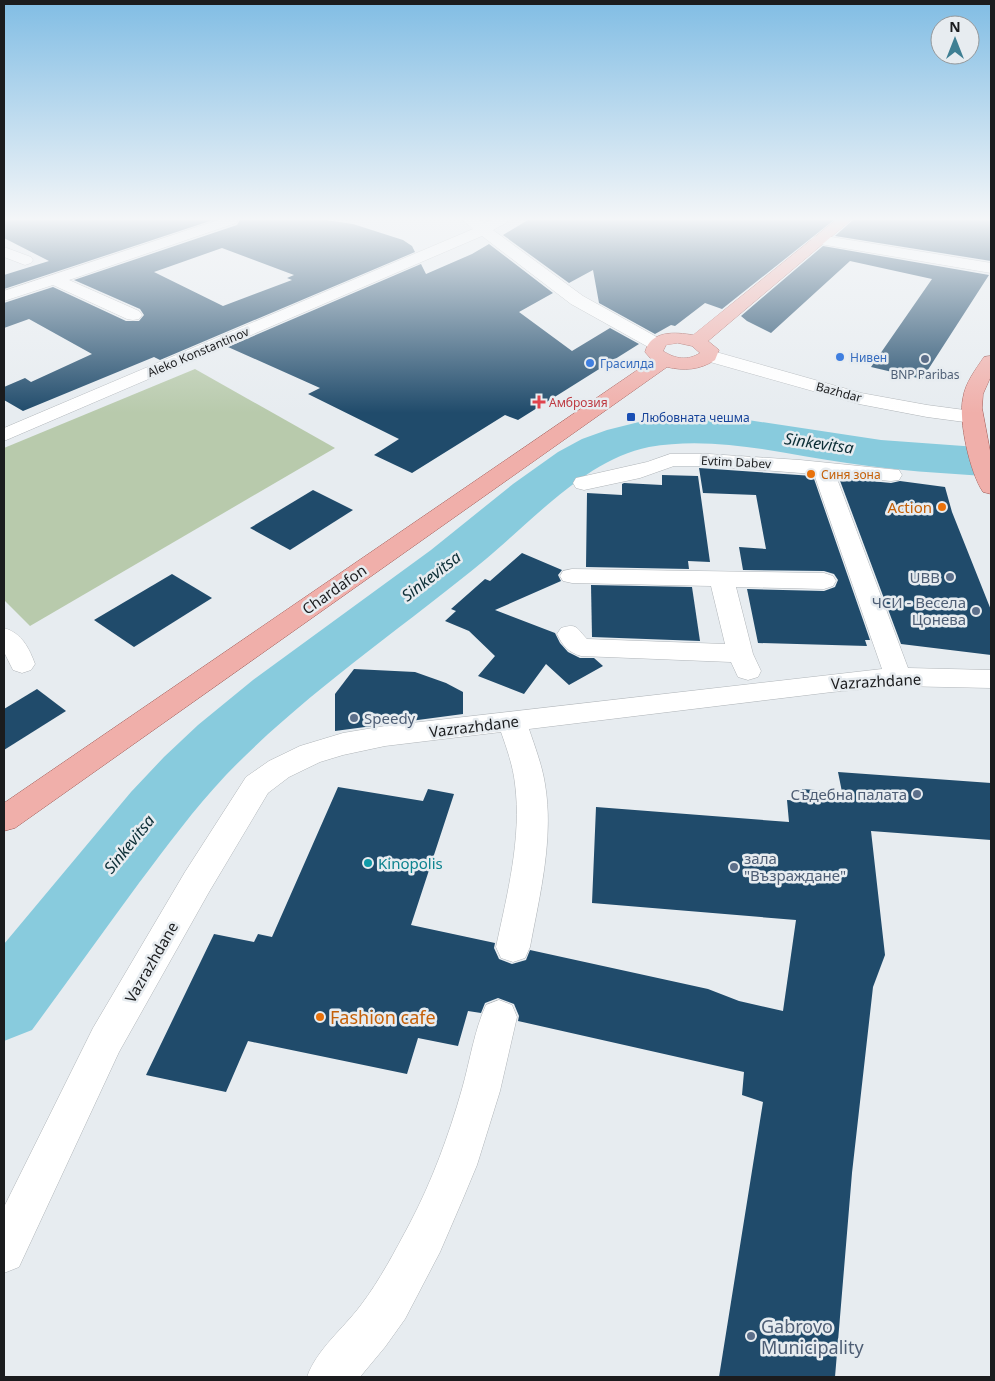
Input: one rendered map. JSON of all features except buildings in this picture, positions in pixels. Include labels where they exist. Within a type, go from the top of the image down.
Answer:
[{"type":"main road","points":[[697,341],[765,284]]},
{"type":"main road","points":[[669,339],[697,341],[707,346],[710,353],[709,356],[690,364],[660,352],[669,339]]},
{"type":"main road","name":"Chardafon","points":[[4,819],[660,352]]},
{"type":"main road","points":[[990,483],[973,423],[975,390],[991,360]]},
{"type":"street","points":[[4,296],[38,284]]},
{"type":"street","points":[[66,284],[132,315]]},
{"type":"street","name":"Aleko Konstantinov","points":[[4,435],[355,284]]},
{"type":"street","points":[[556,284],[577,300],[660,352]]},
{"type":"street","name":"Bazhdar","points":[[709,356],[859,398],[927,411],[973,423]]},
{"type":"street","name":"Evtim Dabev","points":[[584,483],[655,467],[670,460],[709,460],[824,468],[890,475]]},
{"type":"street","points":[[824,468],[836,508],[898,677]]},
{"type":"street","points":[[572,576],[824,581]]},
{"type":"street","points":[[722,580],[740,654],[757,690]]},
{"type":"street","points":[[570,634],[574,642],[581,646],[740,654]]},
{"type":"street","points":[[4,638],[17,650],[22,664]]},
{"type":"street","name":"Vazrazhdane","points":[[4,1252],[106,1040],[197,882],[257,785],[279,769],[310,754],[343,744],[385,736],[512,722],[757,690],[898,677],[991,679]]},
{"type":"street","points":[[512,722],[524,760],[530,790],[531,823],[526,871],[513,946]]},
{"type":"street","points":[[330,1377],[389,1304],[438,1213],[470,1125],[499,1017]]},
{"type":"green space","points":[[195,369],[335,448],[30,626],[4,600],[4,448]]},
{"type":"waterway","name":"Sinkevitsa","points":[[4,1004],[155,811],[203,758],[275,695],[467,548],[552,478],[598,449],[624,439],[651,433],[699,430],[748,433],[881,454],[991,462]]},
{"type":"place","name":"Нивен","points":[[840,357]]},
{"type":"place","name":"BNP Paribas","points":[[925,359]]},
{"type":"place","name":"Грасилда","points":[[590,363]]},
{"type":"place","name":"Амброзия","points":[[539,402]]},
{"type":"place","name":"Любовната чешма","points":[[631,417]]},
{"type":"place","name":"Синя зона","points":[[811,474]]},
{"type":"place","name":"Action","points":[[942,507]]},
{"type":"place","name":"UBB","points":[[950,577]]},
{"type":"place","name":"ЧСИ - Весела Цонева","points":[[976,611]]},
{"type":"place","name":"Speedy","points":[[354,718]]},
{"type":"place","name":"Съдебна палата","points":[[917,794]]},
{"type":"place","name":"Kinopolis","points":[[368,863]]},
{"type":"place","name":"зала \"Възраждане\"","points":[[734,867]]},
{"type":"place","name":"Fashion cafe","points":[[320,1017]]},
{"type":"place","name":"Gabrovo Municipality","points":[[751,1336]]}]
